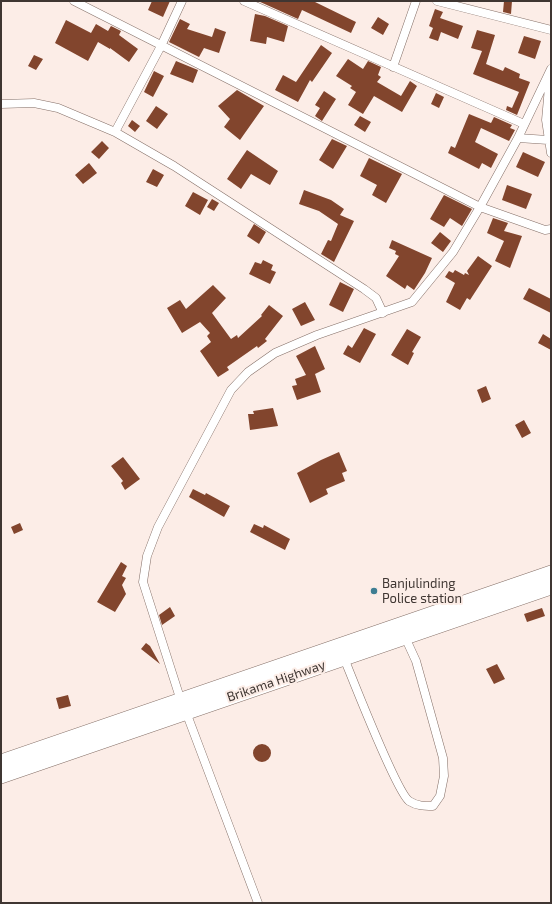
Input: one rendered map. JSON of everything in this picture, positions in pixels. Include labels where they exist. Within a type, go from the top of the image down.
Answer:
[{"type":"highway","name":"Brikama Highway","points":[[280,673],[344,658],[405,637],[551,573]]},
{"type":"highway","name":"Brikama Highway","points":[[1,762],[183,706],[470,608],[551,587]]},
{"type":"highway","name":"Brikama Highway","points":[[1,776],[183,706]]},
{"type":"street","points":[[74,1],[480,207],[546,230],[551,229]]},
{"type":"street","points":[[115,132],[161,46],[182,1]]},
{"type":"street","points":[[244,1],[524,124]]},
{"type":"street","points":[[393,67],[416,1]]},
{"type":"street","points":[[437,1],[551,30]]},
{"type":"street","points":[[258,903],[183,706],[144,582],[147,556],[162,520],[231,390],[248,372],[275,353],[317,335],[412,302],[453,252],[480,207],[518,138],[551,69]]},
{"type":"street","points":[[551,69],[546,120],[551,153]]},
{"type":"street","points":[[1,104],[34,103],[58,108],[115,132],[174,166],[364,289],[376,298],[383,313]]},
{"type":"street","points":[[518,138],[548,140]]},
{"type":"street","points":[[344,658],[393,773],[408,800],[422,807],[433,806],[440,796],[444,776],[442,758],[416,661],[405,637]]},
{"type":"building","points":[[152,1],[170,1],[163,17],[148,10]]},
{"type":"building","points":[[258,1],[313,1],[356,22],[351,33],[302,10],[298,19]]},
{"type":"building","points":[[504,1],[512,1],[511,14],[503,12]]},
{"type":"building","points":[[435,9],[443,12],[440,18],[463,26],[458,39],[441,32],[438,41],[429,38],[433,28],[429,26]]},
{"type":"building","points":[[255,14],[265,16],[288,26],[284,42],[267,37],[266,44],[250,41]]},
{"type":"building","points":[[378,17],[389,24],[383,35],[371,28]]},
{"type":"building","points":[[180,19],[190,24],[187,29],[212,37],[215,28],[226,32],[219,53],[204,48],[199,57],[169,42]]},
{"type":"building","points":[[66,20],[91,33],[96,24],[108,31],[111,26],[121,31],[119,35],[138,49],[129,62],[110,48],[98,42],[88,61],[55,43]]},
{"type":"building","points":[[477,30],[495,35],[486,64],[503,71],[505,67],[520,74],[519,78],[530,82],[517,115],[506,110],[507,106],[512,108],[519,92],[473,74],[482,51],[471,48]]},
{"type":"building","points":[[524,36],[541,41],[535,59],[518,53]]},
{"type":"building","points":[[321,45],[332,53],[312,82],[310,80],[298,102],[275,90],[283,75],[296,82]]},
{"type":"building","points":[[34,55],[43,59],[36,70],[28,66]]},
{"type":"building","points":[[348,59],[363,69],[368,61],[381,67],[378,75],[381,77],[377,82],[401,96],[410,81],[417,86],[402,112],[374,96],[363,114],[348,105],[356,92],[350,88],[352,86],[336,76]]},
{"type":"building","points":[[176,61],[198,70],[193,83],[170,74]]},
{"type":"building","points":[[154,71],[164,76],[153,97],[144,92]]},
{"type":"building","points":[[237,90],[264,106],[240,140],[224,127],[230,119],[218,106]]},
{"type":"building","points":[[324,91],[336,99],[322,121],[315,116],[320,108],[315,105]]},
{"type":"building","points":[[436,93],[444,97],[439,108],[431,104]]},
{"type":"building","points":[[156,106],[168,114],[157,129],[146,121]]},
{"type":"building","points":[[469,114],[491,123],[494,117],[512,125],[510,128],[515,130],[509,141],[481,128],[475,142],[498,154],[491,168],[482,163],[479,169],[448,153],[451,146],[455,148]]},
{"type":"building","points":[[360,116],[371,122],[365,132],[354,125]]},
{"type":"building","points":[[132,120],[140,126],[135,132],[128,126]]},
{"type":"building","points":[[332,139],[347,146],[333,169],[319,160]]},
{"type":"building","points":[[102,141],[109,148],[99,159],[91,152]]},
{"type":"building","points":[[247,150],[278,171],[270,185],[251,174],[241,189],[227,179]]},
{"type":"building","points":[[523,152],[545,162],[538,177],[516,167]]},
{"type":"building","points":[[369,158],[402,174],[386,203],[372,195],[377,185],[360,176]]},
{"type":"building","points":[[89,163],[97,173],[83,184],[75,175]]},
{"type":"building","points":[[153,169],[164,175],[157,187],[146,182]]},
{"type":"building","points":[[507,185],[532,194],[526,209],[502,200]]},
{"type":"building","points":[[304,190],[331,200],[344,209],[340,215],[354,221],[334,262],[321,254],[328,240],[331,241],[338,224],[319,211],[299,204]]},
{"type":"building","points":[[193,192],[208,200],[200,215],[185,206]]},
{"type":"building","points":[[444,195],[472,209],[462,226],[450,218],[444,227],[430,219]]},
{"type":"building","points":[[212,199],[219,203],[214,211],[207,207]]},
{"type":"building","points":[[493,218],[508,223],[504,231],[522,236],[510,268],[495,261],[504,241],[487,233]]},
{"type":"building","points":[[254,224],[266,232],[259,244],[247,236]]},
{"type":"building","points":[[440,232],[451,241],[443,252],[431,243]]},
{"type":"building","points":[[392,240],[432,258],[425,273],[414,290],[407,285],[405,289],[386,276],[399,256],[395,254],[396,251],[389,248]]},
{"type":"building","points":[[478,256],[492,266],[470,300],[467,298],[460,310],[446,302],[455,283],[445,277],[449,271],[453,273],[455,270],[464,275],[465,273],[469,275],[467,271]]},
{"type":"building","points":[[263,260],[273,265],[271,270],[276,272],[270,284],[249,274],[255,262],[261,264]]},
{"type":"building","points":[[340,282],[354,289],[343,312],[329,305]]},
{"type":"building","points":[[213,285],[226,298],[212,313],[231,339],[237,335],[238,338],[262,316],[261,315],[269,305],[283,316],[265,339],[267,341],[258,348],[257,346],[227,367],[229,370],[218,377],[200,351],[211,342],[207,336],[210,333],[200,322],[182,333],[167,308],[180,300],[186,309]]},
{"type":"building","points":[[529,288],[551,299],[551,313],[523,299]]},
{"type":"building","points":[[305,302],[315,320],[301,326],[292,309]]},
{"type":"building","points":[[364,328],[376,334],[360,363],[343,354],[348,345],[352,348]]},
{"type":"building","points":[[407,329],[421,337],[412,352],[414,353],[408,365],[391,355]]},
{"type":"building","points":[[543,334],[551,339],[551,350],[538,343]]},
{"type":"building","points":[[315,346],[325,369],[315,374],[321,392],[297,400],[292,386],[297,385],[295,379],[306,375],[296,356]]},
{"type":"building","points":[[486,386],[491,399],[482,403],[477,390]]},
{"type":"building","points":[[273,408],[278,426],[250,430],[248,414],[254,414],[253,411]]},
{"type":"building","points":[[524,420],[531,433],[522,438],[515,425]]},
{"type":"building","points":[[339,452],[347,471],[342,473],[345,481],[326,489],[328,494],[310,503],[297,473]]},
{"type":"building","points":[[123,457],[140,479],[125,490],[121,483],[123,481],[111,466]]},
{"type":"building","points":[[193,489],[205,495],[206,493],[230,506],[224,517],[189,497]]},
{"type":"building","points":[[20,523],[23,530],[14,534],[11,527]]},
{"type":"building","points":[[254,524],[263,528],[264,525],[290,539],[285,550],[250,532]]},
{"type":"building","points":[[121,562],[127,566],[122,576],[126,578],[122,585],[126,594],[115,612],[97,602]]},
{"type":"building","points":[[170,607],[175,616],[162,625],[159,615]]},
{"type":"building","points":[[542,608],[545,616],[527,622],[524,614]]},
{"type":"building","points":[[146,643],[150,646],[160,664],[141,649]]},
{"type":"building","points":[[497,664],[505,679],[494,684],[486,669]]},
{"type":"building","points":[[68,695],[71,706],[59,709],[56,698]]},
{"type":"building","points":[[262,744],[268,747],[271,753],[268,759],[262,762],[256,759],[253,753],[256,747]]},
{"type":"place","name":"Banjulinding Police station","points":[[374,591]]}]
